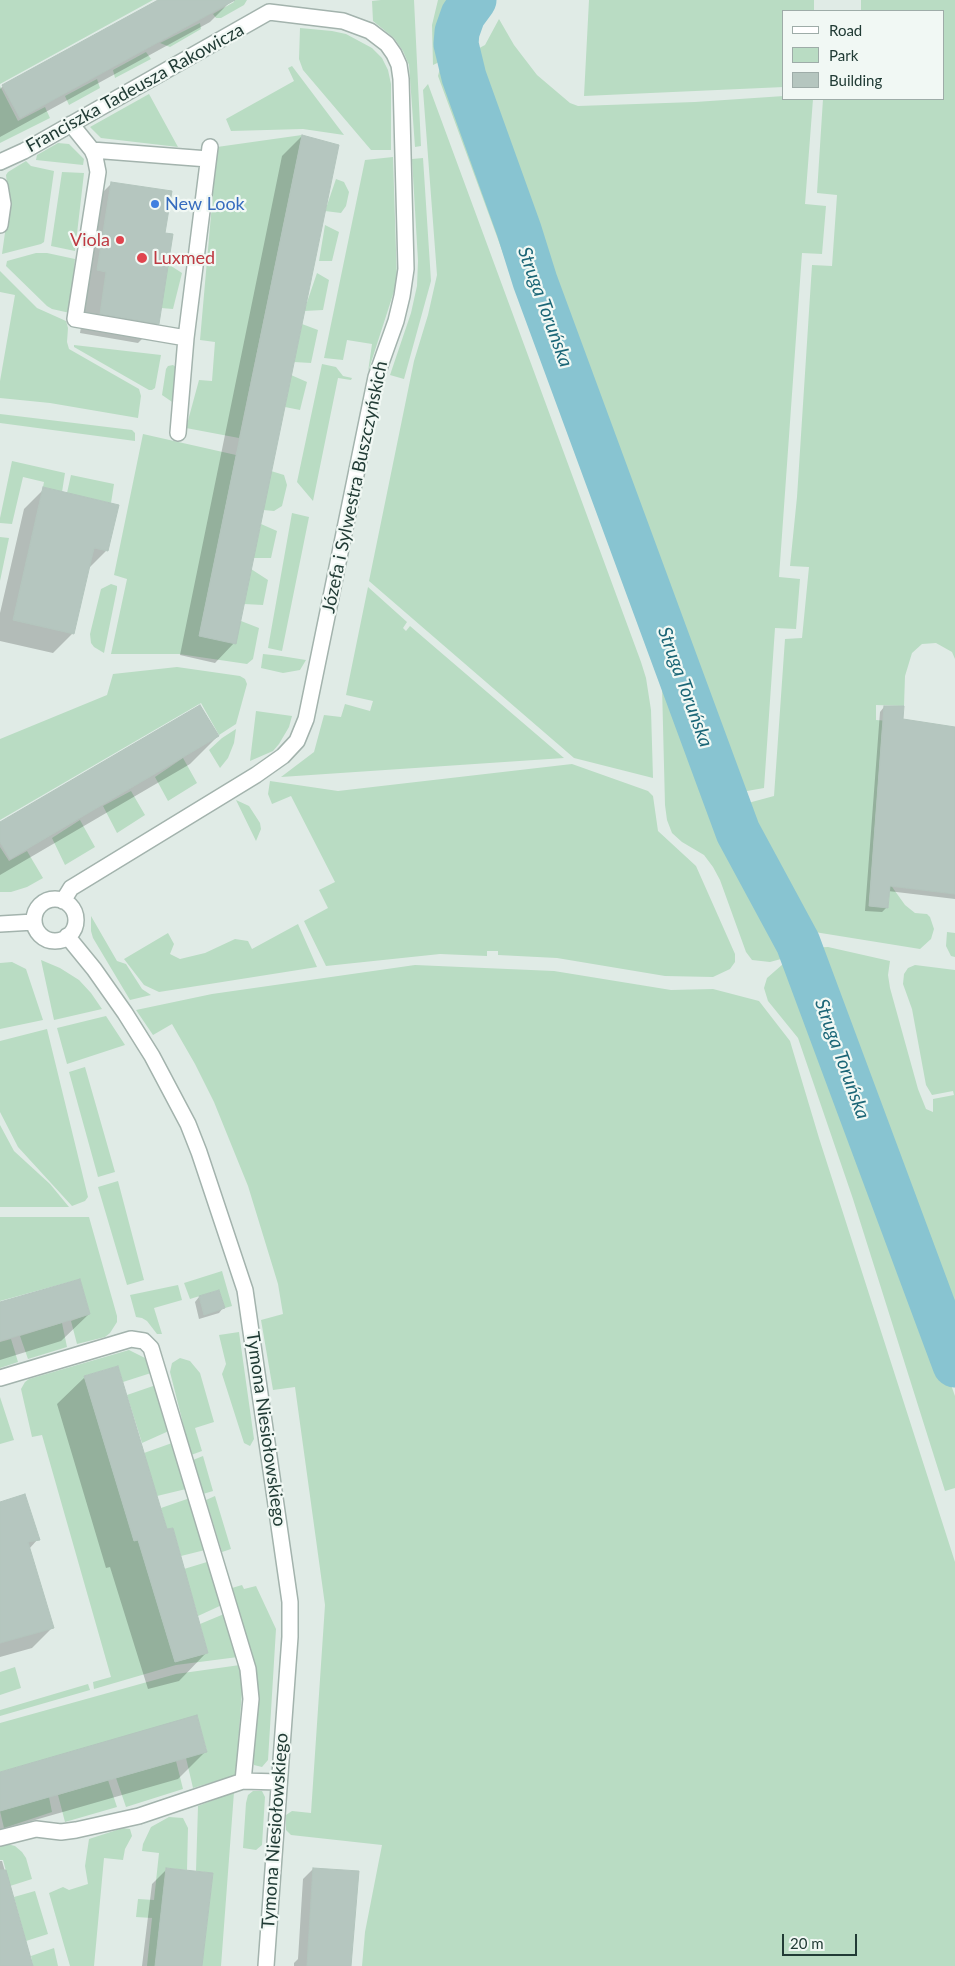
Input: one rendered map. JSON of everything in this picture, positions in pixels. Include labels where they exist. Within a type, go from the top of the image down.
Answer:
[{"type":"street","name":"Franciszka Tadeusza Rakowicza","points":[[0,162],[24,151],[71,124],[265,6]]},
{"type":"street","name":"Józefa i Sylwestra Buszczyńskich","points":[[63,900],[71,888],[256,775],[283,756],[297,741],[306,719],[375,381],[396,321],[402,296],[406,269],[401,80],[399,66],[394,54],[387,44],[370,31],[342,21],[265,6]]},
{"type":"street","points":[[71,124],[92,150],[98,172],[75,319],[186,338]]},
{"type":"street","points":[[92,150],[209,153],[186,338],[178,433]]},
{"type":"street","points":[[0,186],[3,204],[0,225]]},
{"type":"street","points":[[56,899],[63,900],[69,904],[75,916],[73,929],[67,936],[58,940],[46,938],[36,928],[34,922],[35,914],[42,902],[56,899]]},
{"type":"street","points":[[0,924],[34,922]]},
{"type":"street","name":"Tymona Niesiołowskiego","points":[[67,936],[94,969],[125,1013],[152,1056],[188,1124],[243,1281],[257,1362],[290,1602],[290,1638],[266,1966]]},
{"type":"street","points":[[0,1378],[131,1339],[144,1342],[151,1348],[248,1669],[251,1699],[243,1781]]},
{"type":"street","points":[[0,1838],[36,1829],[61,1832],[126,1819],[243,1781],[279,1782]]},
{"type":"green space","points":[[0,0],[153,0],[0,84]]},
{"type":"green space","points":[[233,0],[247,0],[244,5],[221,18],[216,18],[213,14],[234,2]]},
{"type":"green space","points":[[414,0],[421,146],[415,147],[409,65],[403,51],[394,38],[373,21],[372,1]]},
{"type":"green space","points":[[438,0],[470,0],[463,6],[454,22],[452,38],[454,55],[433,65],[432,25]]},
{"type":"green space","points":[[589,0],[814,0],[814,10],[782,10],[782,87],[584,96]]},
{"type":"green space","points":[[861,0],[955,0],[955,659],[952,652],[936,643],[922,644],[912,653],[905,676],[904,706],[876,705],[876,720],[903,722],[882,730],[869,906],[888,907],[890,884],[905,905],[915,913],[927,914],[934,929],[931,939],[920,949],[796,929],[740,828],[737,806],[774,796],[785,639],[802,638],[809,567],[790,566],[797,497],[812,265],[832,266],[837,195],[817,193],[823,100],[945,100],[945,10],[861,10]]},
{"type":"green space","points":[[499,19],[514,45],[537,75],[570,103],[578,106],[695,102],[782,96],[782,100],[813,100],[805,204],[826,206],[822,254],[802,253],[779,577],[800,579],[796,629],[775,628],[764,788],[730,794],[472,52],[485,45]]},
{"type":"green space","points":[[200,23],[201,29],[170,47],[160,43]]},
{"type":"green space","points":[[300,28],[346,34],[372,48],[382,58],[388,70],[391,84],[391,150],[371,150],[303,70],[299,59]]},
{"type":"green space","points":[[146,52],[151,59],[115,78],[113,70]]},
{"type":"green space","points":[[454,61],[731,829],[760,886],[781,959],[770,962],[752,960],[746,952],[720,880],[713,867],[704,855],[682,842],[672,833],[667,820],[662,686],[438,76],[440,68]]},
{"type":"green space","points":[[292,66],[344,135],[303,129],[231,131],[226,119],[294,81],[288,68]]},
{"type":"green space","points":[[97,79],[100,88],[69,105],[65,96]]},
{"type":"green space","points":[[428,84],[641,662],[646,678],[651,710],[653,778],[574,758],[369,581],[414,361],[428,315],[437,275],[423,90]]},
{"type":"green space","points":[[0,86],[18,121],[45,107],[50,118],[0,143]]},
{"type":"green space","points":[[149,94],[178,147],[101,138],[90,127]]},
{"type":"green space","points":[[302,135],[239,438],[186,428],[199,380],[212,381],[215,342],[200,340],[217,147]]},
{"type":"green space","points":[[58,143],[69,144],[84,159],[83,165],[36,160],[37,155]]},
{"type":"green space","points":[[393,157],[397,282],[368,372],[372,344],[347,340],[343,360],[324,358],[365,160]]},
{"type":"green space","points":[[423,158],[431,281],[404,379],[390,375],[411,313],[417,286],[418,261],[412,159]]},
{"type":"green space","points":[[26,161],[31,166],[54,171],[44,242],[2,254],[9,204],[6,175]]},
{"type":"green space","points":[[62,172],[84,173],[75,251],[51,246]]},
{"type":"green space","points":[[336,179],[344,182],[349,192],[346,206],[341,213],[325,211]]},
{"type":"green space","points":[[325,225],[339,232],[332,261],[319,261]]},
{"type":"green space","points":[[36,253],[47,253],[75,259],[70,313],[47,306],[6,266],[7,261]]},
{"type":"green space","points":[[168,264],[182,273],[173,309],[161,308]]},
{"type":"green space","points":[[0,271],[37,308],[66,321],[69,349],[139,389],[141,396],[138,418],[50,403],[0,398],[0,381],[15,295],[0,292]]},
{"type":"green space","points":[[317,273],[329,280],[323,310],[304,311]]},
{"type":"green space","points":[[302,324],[318,330],[311,363],[294,362]]},
{"type":"green space","points":[[74,345],[161,355],[155,388],[149,390],[74,347]]},
{"type":"green space","points":[[322,364],[336,367],[343,376],[352,378],[351,380],[338,378],[313,501],[297,482]]},
{"type":"green space","points":[[173,365],[181,371],[178,406],[162,395],[166,369],[168,366]]},
{"type":"green space","points":[[291,375],[307,382],[300,410],[285,407]]},
{"type":"green space","points":[[0,414],[132,430],[135,433],[135,441],[0,423]]},
{"type":"green space","points":[[143,434],[236,455],[199,636],[241,621],[259,628],[253,659],[247,664],[179,654],[111,654],[127,579],[114,575]]},
{"type":"green space","points":[[12,461],[65,473],[62,492],[43,487],[44,482],[23,477],[12,524],[0,523],[0,518]]},
{"type":"green space","points":[[271,471],[284,475],[287,485],[282,506],[274,511],[263,510]]},
{"type":"green space","points":[[71,475],[114,484],[111,503],[67,493]]},
{"type":"green space","points":[[292,513],[309,517],[282,651],[268,648]]},
{"type":"green space","points":[[261,524],[277,531],[271,558],[253,558]]},
{"type":"green space","points":[[0,537],[9,538],[0,581]]},
{"type":"green space","points":[[251,569],[268,580],[263,605],[244,604]]},
{"type":"green space","points":[[111,584],[117,586],[117,589],[104,653],[91,643],[90,634],[101,589]]},
{"type":"green space","points":[[368,587],[407,622],[403,628],[406,631],[410,626],[564,758],[281,777],[314,752],[324,715],[341,717],[345,704],[370,711],[373,701],[346,695]]},
{"type":"green space","points":[[263,654],[306,660],[300,670],[283,673],[261,668]]},
{"type":"green space","points":[[177,667],[240,676],[245,679],[247,684],[236,724],[219,735],[201,703],[0,820],[0,739],[107,695],[113,674]]},
{"type":"green space","points":[[256,711],[292,716],[289,727],[273,751],[250,761]]},
{"type":"green space","points":[[236,729],[234,743],[228,758],[220,768],[209,750]]},
{"type":"green space","points":[[183,758],[197,783],[168,801],[155,777]]},
{"type":"green space","points":[[572,764],[648,791],[653,796],[658,831],[696,866],[735,954],[735,962],[730,969],[713,977],[665,976],[557,958],[498,955],[498,951],[487,951],[487,956],[440,954],[326,966],[304,921],[328,908],[319,890],[335,882],[291,796],[272,804],[268,794],[270,781],[338,791]]},
{"type":"green space","points":[[131,791],[145,815],[117,833],[103,806]]},
{"type":"green space","points":[[236,800],[249,806],[260,823],[261,829],[256,841]]},
{"type":"green space","points":[[80,820],[95,847],[65,865],[52,838]]},
{"type":"green space","points":[[0,847],[9,861],[27,851],[43,878],[27,887],[11,892],[0,892]]},
{"type":"green space","points":[[91,916],[117,961],[126,964],[142,989],[151,995],[130,1000],[93,938]]},
{"type":"green space","points":[[298,924],[317,967],[159,992],[144,985],[124,959],[168,933],[174,944],[170,954],[180,959],[205,953],[235,939],[248,941],[252,949]]},
{"type":"green space","points":[[947,932],[955,933],[955,957],[951,956],[946,946]]},
{"type":"green space","points":[[828,947],[890,961],[888,975],[890,988],[918,1089],[926,1109],[933,1112],[933,1099],[954,1095],[953,1091],[932,1095],[926,1085],[912,1009],[903,984],[904,974],[908,968],[915,965],[955,970],[955,1347],[806,948]]},
{"type":"green space","points":[[791,957],[800,962],[955,1396],[955,1488],[945,1491],[853,1199],[798,1038],[768,1001],[764,988],[767,978]]},
{"type":"green space","points":[[41,960],[60,968],[79,980],[102,1009],[54,1020]]},
{"type":"green space","points":[[12,962],[26,969],[43,1020],[0,1029],[0,963]]},
{"type":"green space","points":[[415,965],[554,971],[671,990],[713,989],[759,1001],[790,1041],[819,1138],[955,1562],[955,1966],[362,1966],[365,1932],[382,1845],[291,1835],[286,1830],[286,1815],[292,1811],[311,1813],[325,1605],[295,1387],[273,1390],[261,1320],[283,1314],[278,1284],[248,1186],[214,1102],[195,1064],[172,1024],[153,1035],[136,1010],[212,994]]},
{"type":"green space","points":[[106,1016],[125,1045],[67,1064],[57,1028]]},
{"type":"green space","points":[[47,1029],[88,1197],[85,1201],[72,1206],[18,1147],[0,1112],[0,1041]]},
{"type":"green space","points":[[85,1067],[115,1172],[98,1177],[69,1072]]},
{"type":"green space","points":[[0,1125],[14,1151],[50,1184],[69,1207],[0,1207]]},
{"type":"green space","points":[[118,1181],[144,1280],[127,1285],[98,1187]]},
{"type":"green space","points":[[0,1217],[89,1217],[117,1316],[117,1322],[110,1333],[105,1337],[77,1344],[71,1321],[90,1314],[80,1279],[0,1301]]},
{"type":"green space","points":[[222,1271],[232,1306],[225,1308],[219,1290],[190,1299],[184,1283]]},
{"type":"green space","points":[[178,1285],[182,1300],[154,1308],[162,1334],[157,1334],[147,1321],[136,1317],[130,1295]]},
{"type":"green space","points":[[62,1323],[67,1347],[28,1359],[20,1336]]},
{"type":"green space","points":[[239,1332],[254,1439],[250,1446],[244,1443],[222,1374],[226,1364],[219,1335]]},
{"type":"green space","points":[[11,1339],[18,1362],[0,1368],[0,1342]]},
{"type":"green space","points":[[129,1350],[149,1360],[151,1373],[123,1382],[118,1366],[84,1376],[134,1541],[138,1540],[175,1662],[208,1653],[200,1624],[224,1614],[238,1657],[176,1665],[94,1689],[93,1682],[111,1677],[42,1435],[32,1437],[21,1389],[29,1379]]},
{"type":"green space","points":[[180,1358],[190,1361],[200,1373],[214,1422],[195,1428],[202,1451],[191,1455],[170,1372],[172,1363]]},
{"type":"green space","points":[[156,1385],[171,1430],[142,1443],[127,1395]]},
{"type":"green space","points":[[0,1397],[14,1440],[0,1444]]},
{"type":"green space","points":[[172,1443],[186,1489],[157,1496],[144,1453]]},
{"type":"green space","points":[[203,1456],[213,1491],[203,1494],[193,1460]]},
{"type":"green space","points":[[215,1496],[231,1549],[222,1552],[206,1500]]},
{"type":"green space","points":[[190,1498],[205,1550],[181,1556],[173,1528],[167,1529],[161,1508]]},
{"type":"green space","points":[[207,1562],[224,1604],[198,1616],[184,1569]]},
{"type":"green space","points":[[242,1585],[244,1589],[256,1586],[276,1629],[268,1760],[262,1767],[254,1765],[251,1758],[257,1680],[232,1588]]},
{"type":"green space","points":[[240,1665],[243,1676],[236,1775],[193,1788],[186,1758],[207,1751],[197,1716],[0,1772],[0,1723],[176,1674]]},
{"type":"green space","points":[[15,1667],[21,1688],[0,1695],[0,1672]]},
{"type":"green space","points":[[88,1684],[90,1690],[0,1716],[0,1710]]},
{"type":"green space","points":[[176,1761],[183,1789],[126,1807],[116,1778]]},
{"type":"green space","points":[[108,1780],[117,1807],[65,1822],[58,1795]]},
{"type":"green space","points":[[253,1791],[262,1791],[265,1797],[262,1845],[256,1850],[243,1848],[246,1803],[248,1795]]},
{"type":"green space","points":[[234,1792],[221,1966],[202,1966],[213,1873],[196,1871],[198,1806]]},
{"type":"green space","points":[[49,1797],[52,1812],[4,1828],[0,1811]]},
{"type":"green space","points":[[169,1817],[183,1818],[188,1828],[187,1870],[166,1868],[155,1966],[147,1966],[152,1918],[136,1917],[138,1899],[154,1900],[159,1853],[142,1851],[143,1844],[151,1827]]},
{"type":"green space","points":[[123,1828],[130,1829],[132,1836],[125,1849],[123,1860],[104,1858],[94,1966],[70,1966],[49,1893],[63,1887],[69,1890],[88,1884],[85,1866],[89,1839]]},
{"type":"green space","points":[[7,1844],[15,1846],[22,1852],[26,1858],[32,1879],[10,1886],[3,1860],[0,1860],[0,1846]]},
{"type":"green space","points":[[35,1891],[48,1934],[26,1941],[14,1897]]},
{"type":"green space","points":[[54,1948],[58,1966],[33,1966],[31,1956]]},
{"type":"building","points":[[158,0],[235,0],[20,118],[2,85]]},
{"type":"building","points":[[302,135],[339,145],[236,644],[199,636]]},
{"type":"building","points":[[111,182],[172,191],[165,233],[173,234],[159,324],[100,314],[106,272],[97,270]]},
{"type":"building","points":[[43,487],[119,505],[108,551],[94,548],[74,634],[13,620]]},
{"type":"building","points":[[200,705],[219,736],[10,859],[0,842],[0,822]]},
{"type":"building","points":[[884,706],[904,706],[903,719],[955,727],[955,894],[890,886],[888,908],[869,906]]},
{"type":"building","points":[[80,1279],[90,1314],[0,1341],[0,1302]]},
{"type":"building","points":[[219,1290],[225,1308],[204,1315],[199,1296]]},
{"type":"building","points":[[118,1366],[167,1529],[173,1528],[208,1653],[175,1662],[138,1540],[134,1541],[84,1376]]},
{"type":"building","points":[[25,1494],[40,1540],[28,1542],[54,1628],[0,1643],[0,1502]]},
{"type":"building","points":[[197,1715],[207,1752],[0,1811],[0,1772]]},
{"type":"building","points":[[166,1868],[213,1873],[202,1966],[155,1966]]},
{"type":"building","points":[[313,1868],[359,1871],[351,1966],[307,1966]]},
{"type":"building","points":[[0,1870],[6,1870],[33,1966],[0,1966]]},
{"type":"waterway","name":"Struga Toruńska","points":[[474,0],[463,15],[457,32],[456,44],[464,77],[519,230],[535,281],[738,832],[798,943],[955,1365]]},
{"type":"place","name":"New Look","points":[[155,204]]},
{"type":"place","name":"Viola","points":[[120,240]]},
{"type":"place","name":"Luxmed","points":[[142,258]]}]
